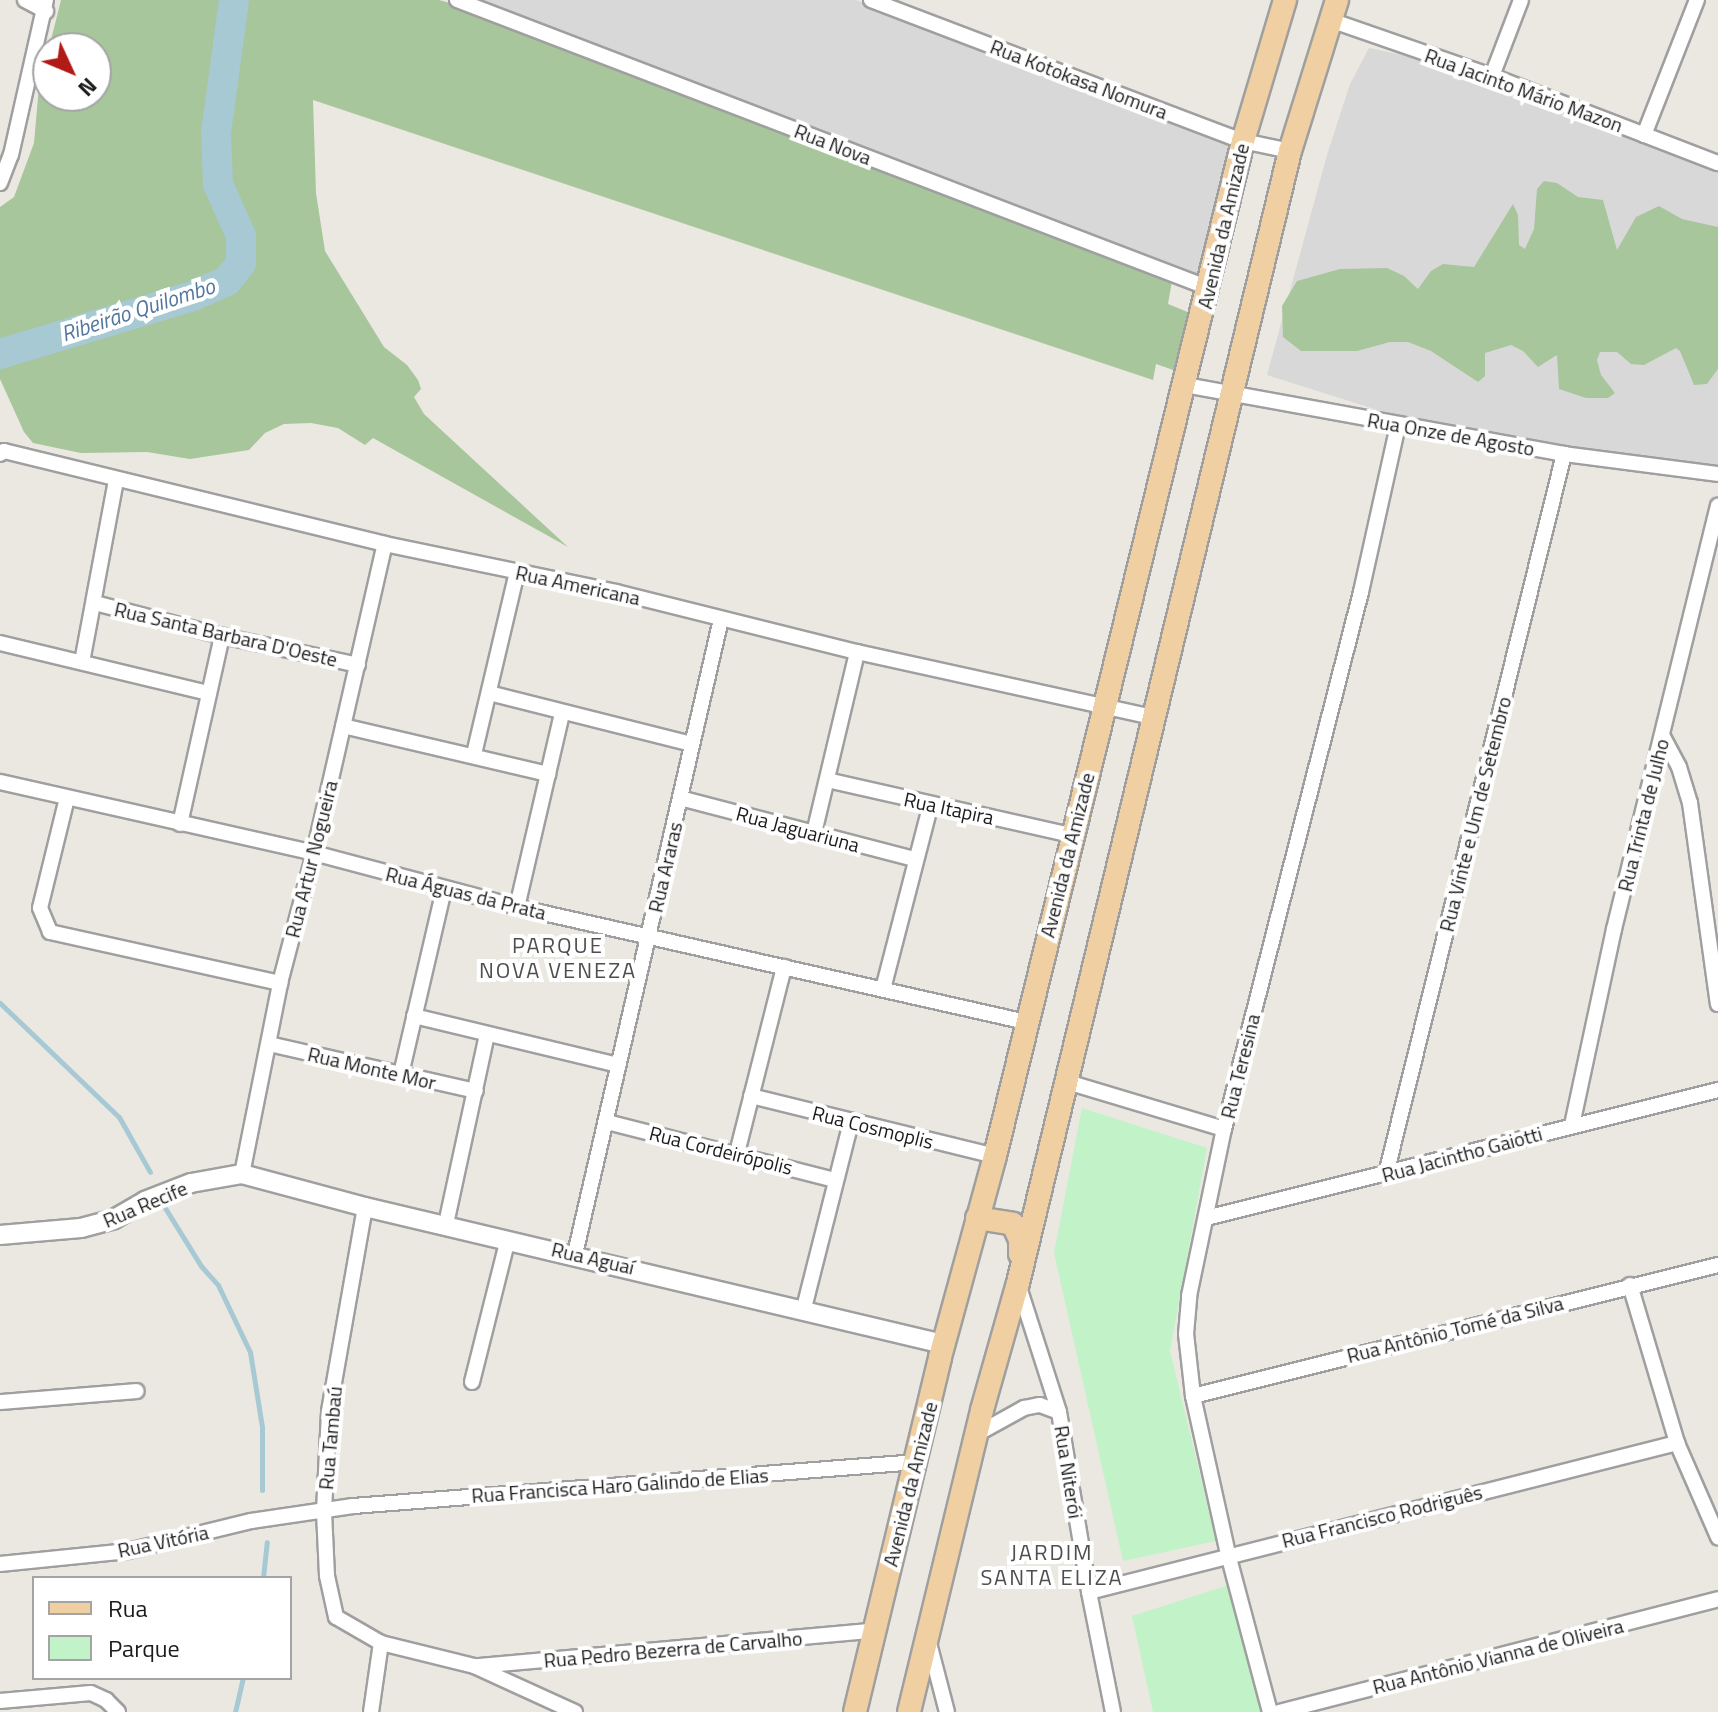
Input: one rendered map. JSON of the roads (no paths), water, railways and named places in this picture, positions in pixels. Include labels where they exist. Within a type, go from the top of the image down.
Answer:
[{"type":"main road","name":"Avenida da Amizade","points":[[857,1710],[873,1631],[917,1462],[943,1344],[995,1156],[1243,141],[1285,0]]},
{"type":"main road","points":[[909,1712],[977,1434],[1018,1283],[1064,1081],[1290,151],[1333,10]]},
{"type":"main road","points":[[977,1218],[1013,1224],[1017,1230],[1020,1240],[1018,1283]]},
{"type":"street","points":[[0,183],[46,6],[25,0]]},
{"type":"street","name":"Rua Nova","points":[[457,0],[1209,288]]},
{"type":"street","name":"Rua Kotokasa Nomura","points":[[871,0],[1243,141],[1290,151]]},
{"type":"street","points":[[1492,76],[1521,0]]},
{"type":"street","points":[[1644,135],[1697,0]]},
{"type":"street","name":"Rua Jacinto Mário Mazon","points":[[1333,10],[1492,76],[1718,163]]},
{"type":"street","name":"Rua Onze de Agosto","points":[[1185,385],[1564,454],[1718,474]]},
{"type":"street","name":"Rua Teresina","points":[[1270,1712],[1228,1554],[1193,1396],[1186,1334],[1189,1296],[1224,1129],[1361,592],[1398,425]]},
{"type":"street","name":"Rua Americana","points":[[2,452],[385,544],[616,592],[857,652],[1153,717]]},
{"type":"street","name":"Rua Vinte e Um de Setembro","points":[[1386,1174],[1564,454]]},
{"type":"street","points":[[82,662],[116,480]]},
{"type":"street","name":"Rua Trinta de Julho","points":[[1572,1125],[1614,929],[1718,506]]},
{"type":"street","name":"Rua Artur Nogueira","points":[[242,1174],[280,983],[314,853],[385,544]]},
{"type":"street","points":[[474,754],[517,572]]},
{"type":"street","name":"Rua Santa Barbara D'Oeste","points":[[95,603],[222,636],[358,665]]},
{"type":"street","name":"Rua Araras","points":[[575,1254],[721,619]]},
{"type":"street","points":[[180,824],[222,636]]},
{"type":"street","points":[[0,643],[208,693]]},
{"type":"street","points":[[814,833],[857,652]]},
{"type":"street","points":[[489,693],[692,744]]},
{"type":"street","points":[[517,907],[562,713]]},
{"type":"street","points":[[343,726],[474,754],[548,774]]},
{"type":"street","points":[[1662,735],[1679,767],[1690,803],[1718,1004]]},
{"type":"street","name":"Rua Itapira","points":[[827,780],[1071,835]]},
{"type":"street","name":"Rua Águas da Prata","points":[[0,782],[314,853],[517,907],[1026,1022]]},
{"type":"street","points":[[67,798],[40,908],[50,932],[280,983]]},
{"type":"street","name":"Rua Jaguariuna","points":[[680,798],[915,859]]},
{"type":"street","points":[[883,989],[931,804]]},
{"type":"street","points":[[401,1074],[444,889]]},
{"type":"street","points":[[737,1153],[784,967]]},
{"type":"street","points":[[414,1016],[618,1065]]},
{"type":"street","points":[[446,1224],[487,1034]]},
{"type":"street","name":"Rua Monte Mor","points":[[269,1044],[476,1091]]},
{"type":"street","points":[[1064,1081],[1224,1129]]},
{"type":"street","name":"Rua Jacintho Gaiotti","points":[[1206,1218],[1718,1090]]},
{"type":"street","name":"Rua Cosmoplis","points":[[751,1096],[995,1156]]},
{"type":"street","name":"Rua Cordeirópolis","points":[[607,1122],[835,1180]]},
{"type":"street","points":[[804,1308],[851,1122]]},
{"type":"street","name":"Rua Aguaí","points":[[242,1174],[365,1207],[804,1308],[943,1344]]},
{"type":"street","name":"Rua Recife","points":[[0,1235],[81,1228],[114,1219],[145,1201],[191,1183],[242,1174]]},
{"type":"street","name":"Rua Tambaú","points":[[365,1207],[329,1412],[324,1512],[327,1576],[336,1617],[381,1643]]},
{"type":"street","points":[[472,1382],[508,1239]]},
{"type":"street","name":"Rua Antônio Tomé da Silva","points":[[1193,1396],[1718,1265]]},
{"type":"street","name":"Rua Niterói","points":[[1018,1283],[1059,1412],[1113,1712]]},
{"type":"street","points":[[1630,1285],[1677,1443],[1718,1537]]},
{"type":"street","points":[[0,1402],[137,1391]]},
{"type":"street","points":[[977,1434],[1024,1408],[1040,1405],[1059,1412]]},
{"type":"street","name":"Rua Francisco Rodriguês","points":[[1089,1592],[1228,1554],[1677,1443]]},
{"type":"street","name":"Rua Francisca Haro Galindo de Elias","points":[[324,1512],[369,1505],[917,1462]]},
{"type":"street","name":"Rua Vitória","points":[[0,1564],[128,1551],[251,1521],[324,1512]]},
{"type":"street","name":"Rua Antônio Vianna de Oliveira","points":[[1279,1712],[1718,1599]]},
{"type":"street","name":"Rua Pedro Bezerra de Carvalho","points":[[474,1666],[873,1631]]},
{"type":"street","points":[[927,1637],[947,1712]]},
{"type":"street","points":[[371,1712],[381,1643],[474,1666],[575,1712]]},
{"type":"street","points":[[0,1701],[91,1693],[106,1700],[118,1712]]},
{"type":"waterway","name":"Ribeirão Quilombo","points":[[0,354],[193,296],[227,281],[241,263],[241,236],[218,184],[216,133],[234,0]]},
{"type":"waterway","points":[[0,1003],[119,1117],[150,1172]]},
{"type":"waterway","points":[[162,1203],[201,1266],[218,1285],[250,1352],[262,1427],[262,1490]]},
{"type":"waterway","points":[[263,1576],[267,1542]]},
{"type":"waterway","points":[[235,1712],[243,1680]]},
{"type":"district","name":"PARQUE NOVA VENEZA","points":[[558,958]]},
{"type":"district","name":"JARDIM SANTA ELIZA","points":[[1052,1564]]}]
